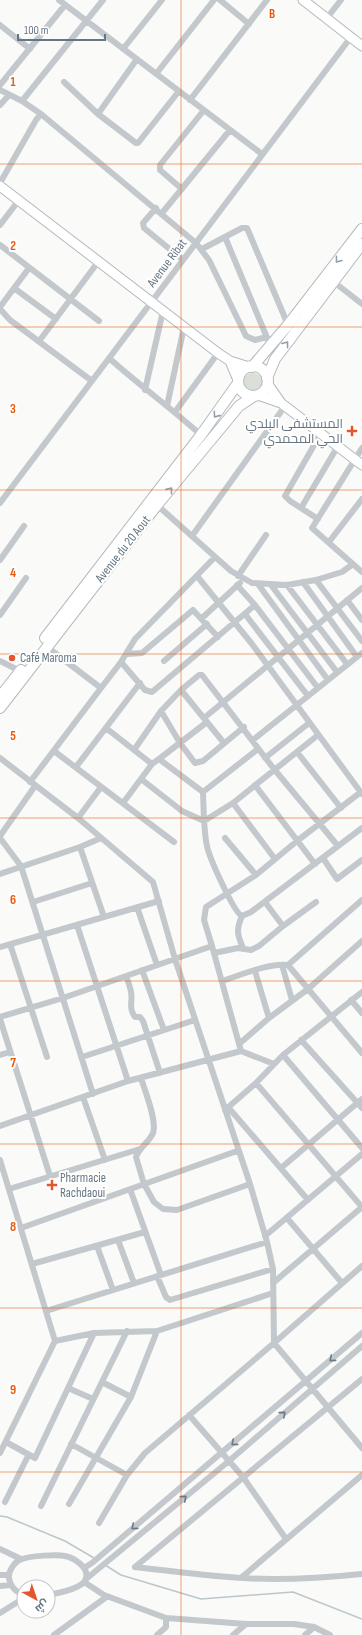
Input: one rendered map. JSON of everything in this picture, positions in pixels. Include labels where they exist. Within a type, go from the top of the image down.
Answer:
[{"type":"main road","points":[[362,230],[288,325],[269,341],[250,367],[243,371],[238,381],[243,392],[256,395],[264,390],[274,359],[362,244]]},
{"type":"main road","points":[[250,367],[263,370],[267,380]]},
{"type":"main road","name":"Avenue du 20 Aout","points":[[0,697],[201,435],[238,381]]},
{"type":"main road","name":"Avenue du 20 Aout","points":[[0,708],[157,505],[239,406],[256,395]]},
{"type":"street","points":[[59,0],[262,154]]},
{"type":"street","points":[[22,101],[103,0]]},
{"type":"street","points":[[123,49],[162,0]]},
{"type":"street","points":[[156,74],[214,0]]},
{"type":"street","points":[[220,0],[248,24]]},
{"type":"street","points":[[190,100],[267,0]]},
{"type":"street","points":[[303,0],[362,46]]},
{"type":"street","points":[[327,18],[341,0]]},
{"type":"street","points":[[0,85],[66,5]]},
{"type":"street","points":[[0,25],[30,49]]},
{"type":"street","name":"Avenue Ribat","points":[[0,503],[351,37]]},
{"type":"street","points":[[98,114],[137,59]]},
{"type":"street","points":[[64,82],[98,114],[136,143],[138,143],[179,91]]},
{"type":"street","points":[[0,90],[22,101],[41,114],[156,208],[196,243],[209,260],[246,336],[255,340],[269,341],[225,237]]},
{"type":"street","points":[[0,105],[9,95]]},
{"type":"street","points":[[182,189],[160,170],[160,165],[204,110]]},
{"type":"street","points":[[0,183],[36,120],[41,114]]},
{"type":"street","points":[[162,213],[230,130]]},
{"type":"street","points":[[0,186],[218,353],[230,361],[250,367]]},
{"type":"street","points":[[0,225],[19,200]]},
{"type":"street","points":[[156,208],[143,223],[144,228],[183,260]]},
{"type":"street","points":[[202,249],[242,228],[245,227],[248,229],[288,325]]},
{"type":"street","points":[[0,245],[99,321]]},
{"type":"street","points":[[40,340],[98,262]]},
{"type":"street","points":[[29,268],[0,308],[10,320],[40,340],[92,381]]},
{"type":"street","points":[[334,282],[362,304]]},
{"type":"street","points":[[14,288],[56,319]]},
{"type":"street","points":[[145,390],[163,311]]},
{"type":"street","points":[[167,406],[184,327]]},
{"type":"street","points":[[175,412],[218,353]]},
{"type":"street","points":[[109,358],[145,390],[175,412],[201,435]]},
{"type":"street","points":[[230,361],[238,381]]},
{"type":"street","points":[[267,380],[283,404],[359,462]]},
{"type":"street","points":[[256,395],[283,404]]},
{"type":"street","points":[[192,536],[283,404]]},
{"type":"street","points":[[318,519],[287,500],[285,496],[320,433]]},
{"type":"street","points":[[301,508],[338,446]]},
{"type":"street","points":[[362,448],[359,462],[312,528],[362,572]]},
{"type":"street","points":[[329,542],[362,499]]},
{"type":"street","points":[[157,505],[215,557],[241,578],[258,584],[287,585],[316,580],[342,572],[353,564]]},
{"type":"street","points":[[0,560],[24,526]]},
{"type":"street","points":[[202,618],[238,585],[266,536]]},
{"type":"street","points":[[93,1094],[22,866],[0,837],[54,750],[127,654],[135,639],[215,557]]},
{"type":"street","points":[[197,576],[268,665],[309,723],[362,793],[297,841],[256,875],[206,907],[204,920],[241,1051]]},
{"type":"street","points":[[0,615],[26,578]]},
{"type":"street","points":[[316,580],[362,641]]},
{"type":"street","points":[[252,740],[359,655],[303,582]]},
{"type":"street","points":[[258,584],[328,680]]},
{"type":"street","points":[[238,585],[318,688]]},
{"type":"street","points":[[271,585],[337,672]]},
{"type":"street","points":[[287,585],[347,664]]},
{"type":"street","points":[[123,803],[152,764],[180,743],[224,702],[362,588]]},
{"type":"street","points":[[347,600],[362,620]]},
{"type":"street","points":[[121,662],[147,691],[152,692],[255,605]]},
{"type":"street","points":[[127,654],[142,653],[193,610],[218,637]]},
{"type":"street","points":[[245,614],[308,696]]},
{"type":"street","points":[[164,661],[207,624]]},
{"type":"street","points":[[48,647],[101,688]]},
{"type":"street","points":[[0,661],[20,671]]},
{"type":"street","points":[[134,750],[161,711],[181,690],[202,674],[244,727],[258,749],[338,846]]},
{"type":"street","points":[[76,767],[140,683]]},
{"type":"street","points":[[181,690],[224,743]]},
{"type":"street","points":[[161,711],[192,761],[197,764],[244,727]]},
{"type":"street","points":[[266,758],[309,723]]},
{"type":"street","points":[[106,728],[152,764]]},
{"type":"street","points":[[204,821],[233,803],[318,735]]},
{"type":"street","points":[[202,792],[258,749]]},
{"type":"street","points":[[54,750],[174,842]]},
{"type":"street","points":[[297,752],[341,808]]},
{"type":"street","points":[[159,759],[202,792],[207,847],[227,894],[237,912],[242,916]]},
{"type":"street","points":[[1,762],[78,818],[153,882],[175,959],[227,1109],[237,1151],[250,1184],[266,1239],[273,1269],[274,1343],[362,1448]]},
{"type":"street","points":[[141,779],[182,811],[204,821]]},
{"type":"street","points":[[255,785],[315,864]]},
{"type":"street","points":[[78,818],[102,787]]},
{"type":"street","points":[[233,803],[275,859]]},
{"type":"street","points":[[243,948],[237,934],[242,916],[251,912],[265,902],[362,828]]},
{"type":"street","points":[[0,874],[80,847],[101,838]]},
{"type":"street","points":[[225,838],[256,875]]},
{"type":"street","points":[[80,847],[104,917]]},
{"type":"street","points":[[323,858],[337,879],[362,860]]},
{"type":"street","points":[[33,902],[92,882]]},
{"type":"street","points":[[222,982],[255,971],[285,965],[362,900]]},
{"type":"street","points":[[0,947],[159,901]]},
{"type":"street","points":[[265,902],[283,926]]},
{"type":"street","points":[[214,953],[243,948],[251,950],[259,946],[316,902]]},
{"type":"street","points":[[137,907],[157,965]]},
{"type":"street","points":[[77,925],[128,1081]]},
{"type":"street","points":[[239,1044],[269,1018],[308,989],[362,942]]},
{"type":"street","points":[[10,944],[32,1007],[47,1057]]},
{"type":"street","points":[[50,1176],[0,1018],[63,998],[212,946]]},
{"type":"street","points":[[285,965],[308,989],[362,1053]]},
{"type":"street","points":[[285,965],[292,1000]]},
{"type":"street","points":[[142,970],[164,1030]]},
{"type":"street","points":[[255,971],[269,1018]]},
{"type":"street","points":[[126,976],[131,992],[130,1001],[133,1014],[141,1018],[146,1028],[147,1036],[160,1073]]},
{"type":"street","points":[[227,1109],[283,1055],[362,992]]},
{"type":"street","points":[[351,1000],[362,1013]]},
{"type":"street","points":[[82,1057],[195,1020]]},
{"type":"street","points":[[301,1040],[360,1101],[362,1108]]},
{"type":"street","points":[[0,1125],[128,1081],[241,1051],[274,1064]]},
{"type":"street","points":[[0,1055],[10,1052]]},
{"type":"street","points":[[283,1055],[362,1148]]},
{"type":"street","points":[[141,1078],[155,1124],[153,1135],[140,1149],[136,1158],[144,1184],[154,1202],[163,1209],[177,1210],[250,1184]]},
{"type":"street","points":[[256,1082],[362,1206],[273,1283]]},
{"type":"street","points":[[83,1097],[105,1160]]},
{"type":"street","points":[[281,1168],[360,1101]]},
{"type":"street","points":[[227,1109],[308,1200]]},
{"type":"street","points":[[9,1189],[140,1149]]},
{"type":"street","points":[[21,1228],[237,1151]]},
{"type":"street","points":[[46,1311],[159,1276],[266,1239],[287,1218],[362,1154]]},
{"type":"street","points":[[0,1160],[55,1341],[0,1453]]},
{"type":"street","points":[[130,1189],[166,1297],[170,1300],[273,1269]]},
{"type":"street","points":[[287,1218],[312,1250],[342,1283]]},
{"type":"street","points":[[32,1264],[145,1232]]},
{"type":"street","points":[[118,1240],[134,1283]]},
{"type":"street","points":[[97,1246],[113,1290]]},
{"type":"street","points":[[99,1523],[127,1475],[145,1453],[362,1266]]},
{"type":"street","points":[[55,1341],[94,1333],[157,1331],[273,1293]]},
{"type":"street","points":[[41,1506],[126,1331]]},
{"type":"street","points":[[69,1504],[131,1397],[157,1331]]},
{"type":"street","points":[[6,1442],[28,1456],[35,1458],[94,1333]]},
{"type":"street","points":[[84,1568],[92,1563],[362,1333]]},
{"type":"street","points":[[56,1593],[79,1586],[229,1461],[362,1346]]},
{"type":"street","points":[[362,1379],[135,1567],[272,1579],[340,1577],[362,1574]]},
{"type":"street","points":[[102,1382],[131,1397]]},
{"type":"street","points":[[68,1388],[93,1399]]},
{"type":"street","points":[[189,1415],[244,1477],[286,1539]]},
{"type":"street","points":[[71,1444],[127,1475]]},
{"type":"street","points":[[5,1502],[28,1456]]},
{"type":"street","points":[[242,1577],[362,1474]]},
{"type":"street","points":[[0,1549],[21,1559],[65,1555],[77,1561],[84,1568],[86,1573],[85,1581]]},
{"type":"street","points":[[16,1591],[10,1585],[9,1575],[11,1569],[21,1559]]},
{"type":"street","points":[[0,1576],[9,1575]]},
{"type":"street","points":[[85,1581],[104,1595],[166,1618],[246,1624],[294,1624],[314,1627],[330,1635]]},
{"type":"street","points":[[0,1586],[10,1585]]},
{"type":"street","points":[[56,1634],[106,1598],[104,1595]]},
{"type":"street","points":[[0,1613],[16,1602]]},
{"type":"street","points":[[157,1635],[166,1627],[166,1618]]},
{"type":"street","points":[[233,1635],[246,1624]]},
{"type":"street","points":[[305,1635],[314,1627]]},
{"type":"shaded area","points":[[253,373],[261,376],[264,384],[261,392],[253,395],[245,392],[242,384],[245,376]]},
{"type":"waterway","points":[[0,1516],[7,1517],[65,1541],[94,1558]]},
{"type":"waterway","points":[[105,1565],[121,1575],[201,1599],[293,1592],[362,1619]]},
{"type":"place","name":"المستشفى البلدي الحي المحمدي","points":[[352,431]]},
{"type":"place","name":"Café Maroma","points":[[12,658]]},
{"type":"place","name":"Pharmacie Rachdaoui","points":[[52,1185]]}]
